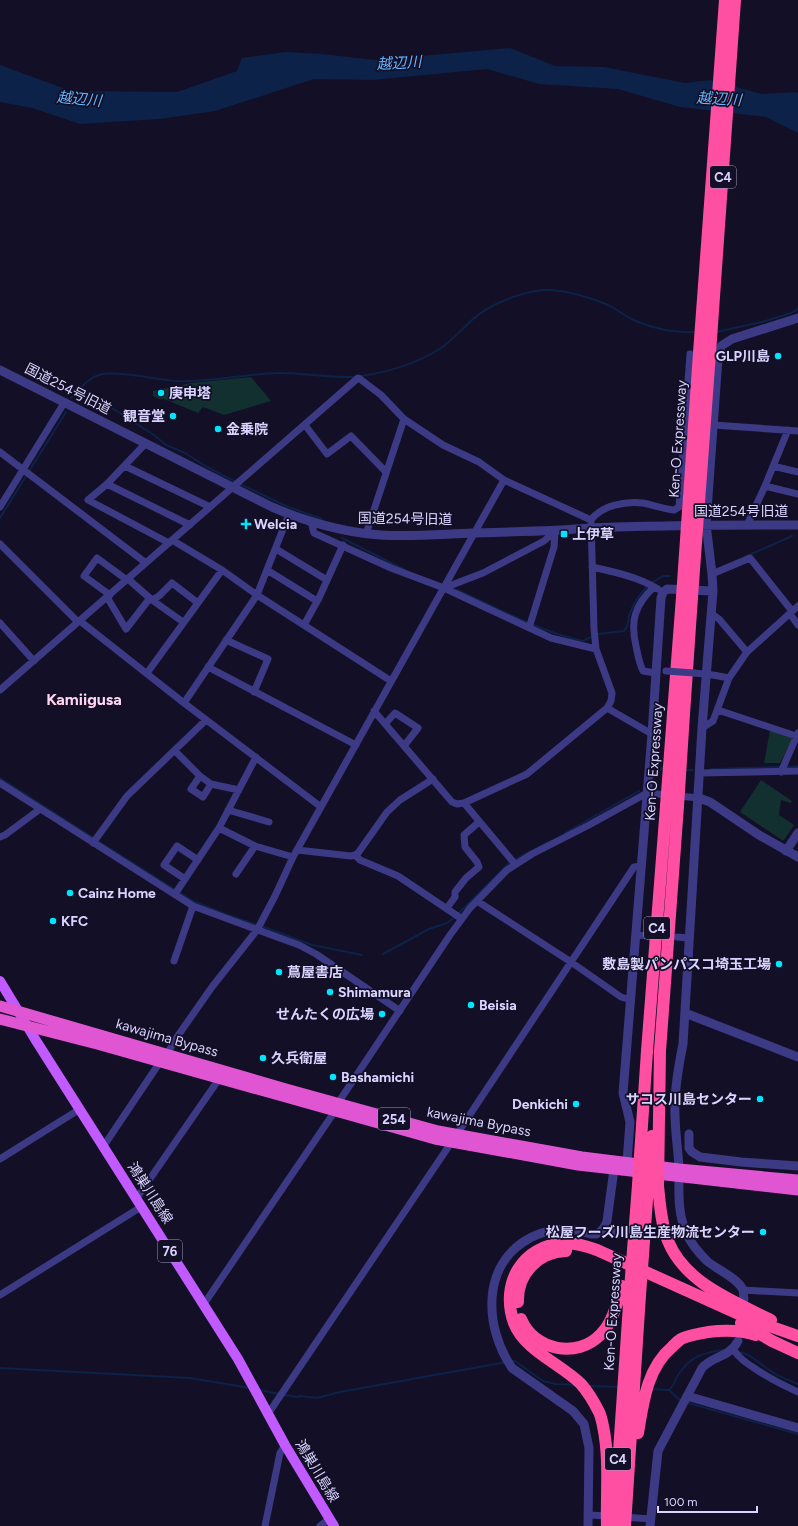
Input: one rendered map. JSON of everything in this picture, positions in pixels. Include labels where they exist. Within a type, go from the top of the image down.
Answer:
[{"type":"highway","name":"Ken-O Expressway","points":[[644,1185],[647,1051],[672,806],[679,714],[725,0]]},
{"type":"highway","name":"Ken-O Expressway","points":[[687,597],[735,0]]},
{"type":"highway","name":"Ken-O Expressway","points":[[615,1521],[630,1458],[629,1388],[631,1290],[634,1251],[644,1185],[660,1051],[672,806]]},
{"type":"highway","name":"kawajima Bypass","points":[[0,1006],[163,1058],[336,1107],[435,1139],[455,1138],[582,1157],[627,1162],[678,1173],[798,1190]]},
{"type":"highway","name":"kawajima Bypass","points":[[0,1019],[27,1027],[163,1058],[219,1079],[336,1107]]},
{"type":"highway","name":"kawajima Bypass","points":[[455,1138],[578,1165],[614,1169],[798,1180]]},
{"type":"highway","name":"C4","points":[[634,1251],[644,1185]]},
{"type":"highway","points":[[644,1185],[662,1220],[668,1241],[675,1255],[698,1280],[712,1290],[798,1335]]},
{"type":"highway","points":[[615,1521],[608,1471],[606,1439],[600,1413],[583,1387],[526,1342],[514,1324],[509,1297],[513,1277],[525,1259],[544,1247],[564,1243],[578,1244],[597,1250],[752,1320],[798,1335]]},
{"type":"highway","points":[[634,1251],[631,1290],[615,1311],[603,1333],[594,1341],[578,1348],[563,1350],[552,1347],[539,1340],[529,1332],[518,1312],[518,1292],[522,1280],[536,1261],[559,1252],[572,1251],[593,1256],[689,1299],[750,1327],[772,1342]]},
{"type":"highway","points":[[630,1458],[636,1448],[643,1406],[649,1382],[657,1364],[681,1339],[723,1330],[751,1333],[798,1353]]},
{"type":"highway","name":"Ken-O Expressway","points":[[615,1521],[629,1388]]},
{"type":"main road","name":"鴻巣川島線","points":[[0,981],[27,1027],[238,1359],[285,1445],[332,1522]]},
{"type":"street","points":[[798,318],[732,339],[721,346],[718,358],[706,524],[712,574],[712,614],[702,728],[699,798],[683,1044],[674,1106],[680,1216],[683,1229],[697,1250],[708,1261],[735,1281],[743,1294],[798,1293]]},
{"type":"street","points":[[374,711],[452,802],[457,804],[464,803],[527,774],[607,708],[611,701],[612,692],[596,648],[592,616],[592,524],[596,515],[617,505],[642,503],[674,510],[679,507],[690,354]]},
{"type":"street","points":[[689,363],[718,358]]},
{"type":"street","name":"国道254号旧道","points":[[0,370],[146,443],[236,485],[289,514],[337,529],[366,534],[397,536],[555,531],[592,524],[798,525]]},
{"type":"street","points":[[0,690],[358,378],[381,395],[404,419],[443,446],[479,462],[504,480],[592,524]]},
{"type":"street","points":[[0,506],[26,472],[64,403]]},
{"type":"street","points":[[366,534],[404,419]]},
{"type":"street","points":[[305,425],[327,454],[351,436],[386,472]]},
{"type":"street","points":[[713,425],[798,431]]},
{"type":"street","points":[[747,525],[788,430]]},
{"type":"street","points":[[146,443],[107,484],[88,500],[171,541],[222,570],[257,595],[391,681]]},
{"type":"street","points":[[0,452],[146,563]]},
{"type":"street","points":[[124,466],[210,507]]},
{"type":"street","points":[[773,466],[798,472]]},
{"type":"street","points":[[104,1146],[212,987],[257,930],[293,857],[504,480]]},
{"type":"street","points":[[107,484],[190,525]]},
{"type":"street","points":[[765,486],[798,494]]},
{"type":"street","points":[[184,703],[257,595],[289,514]]},
{"type":"street","points":[[311,522],[314,533],[391,568],[444,588],[530,626],[551,638],[596,648]]},
{"type":"street","points":[[444,588],[490,569],[544,541],[555,531]]},
{"type":"street","points":[[530,626],[554,547],[555,531]]},
{"type":"street","points":[[0,544],[79,621],[206,720],[322,807]]},
{"type":"street","points":[[304,625],[343,545]]},
{"type":"street","points":[[276,549],[327,580]]},
{"type":"street","points":[[184,622],[151,599],[128,579],[97,558],[84,576],[108,596],[126,629],[151,599],[159,596],[172,583],[198,603]]},
{"type":"street","points":[[712,574],[750,558],[793,611],[798,625]]},
{"type":"street","points":[[592,567],[614,572],[654,587],[713,591]]},
{"type":"street","points":[[147,673],[222,570]]},
{"type":"street","points":[[267,570],[317,601]]},
{"type":"street","points":[[627,1162],[630,1122],[623,1093],[656,672],[660,605],[654,587]]},
{"type":"street","points":[[654,587],[644,596],[632,622],[639,663],[643,671],[694,673],[729,678]]},
{"type":"street","points":[[702,728],[713,721],[729,678],[747,652],[793,611]]},
{"type":"street","points":[[712,614],[719,619],[747,652]]},
{"type":"street","points":[[0,623],[34,661]]},
{"type":"street","points":[[226,640],[268,659],[254,692]]},
{"type":"street","points":[[208,667],[254,692],[323,726],[356,745]]},
{"type":"street","points":[[607,708],[652,734]]},
{"type":"street","points":[[718,710],[797,734],[782,768]]},
{"type":"street","points":[[385,724],[395,713],[418,728],[404,746]]},
{"type":"street","points":[[93,843],[127,796],[206,720]]},
{"type":"street","points":[[175,751],[200,776],[211,784],[239,790]]},
{"type":"street","points":[[175,894],[218,828],[256,757]]},
{"type":"street","points":[[700,773],[782,768],[798,771]]},
{"type":"street","points":[[200,776],[191,789],[203,797],[211,784]]},
{"type":"street","points":[[297,850],[351,856],[355,855],[358,853],[387,812],[400,800],[433,779]]},
{"type":"street","points":[[0,783],[193,906],[299,945],[316,954],[400,1011]]},
{"type":"street","points":[[204,1304],[462,919],[507,870],[515,864],[589,826],[647,793],[699,798],[710,802],[786,851],[798,857]]},
{"type":"street","points":[[464,803],[515,864]]},
{"type":"street","points":[[0,836],[5,835],[40,809]]},
{"type":"street","points":[[228,810],[269,822]]},
{"type":"street","points":[[447,908],[455,897],[455,892],[462,883],[479,867],[477,862],[465,847],[464,835],[479,822]]},
{"type":"street","points":[[218,828],[255,846],[293,857]]},
{"type":"street","points":[[786,851],[798,833]]},
{"type":"street","points":[[185,879],[164,865],[177,846],[198,860]]},
{"type":"street","points":[[236,874],[255,846]]},
{"type":"street","points":[[355,855],[360,860],[398,876],[462,919]]},
{"type":"street","points":[[268,1414],[455,1138],[634,866],[641,866]]},
{"type":"street","points":[[477,901],[571,962],[621,997],[631,1000]]},
{"type":"street","points":[[174,961],[193,906]]},
{"type":"street","points":[[636,935],[648,936]]},
{"type":"street","points":[[677,937],[689,938]]},
{"type":"street","points":[[685,1013],[798,1057]]},
{"type":"street","points":[[0,1295],[139,1203],[219,1079]]},
{"type":"street","points":[[0,1159],[80,1109]]},
{"type":"street","points":[[689,1134],[689,1148],[700,1157],[741,1162],[798,1166]]},
{"type":"street","points":[[588,1526],[589,1448],[584,1424],[573,1411],[540,1386],[512,1368],[506,1359],[496,1330],[492,1299],[496,1277],[505,1259],[516,1247],[531,1237],[545,1232],[559,1230],[574,1230],[594,1234],[605,1228],[614,1169]]},
{"type":"street","points":[[605,1228],[612,1232],[619,1233]]},
{"type":"street","points":[[588,1515],[615,1521],[651,1522],[658,1451],[702,1368],[706,1363],[730,1351],[738,1341]]},
{"type":"street","points":[[730,1351],[743,1362],[769,1379],[798,1392]]},
{"type":"street","points":[[685,1400],[798,1428]]},
{"type":"street","points":[[265,1526],[280,1453],[285,1445]]},
{"type":"street","points":[[320,1526],[332,1522]]},
{"type":"green space","points":[[251,377],[271,401],[224,415],[203,407],[198,413],[153,396],[153,391],[191,383]]},
{"type":"green space","points":[[770,730],[791,737],[792,739],[780,763],[764,763]]},
{"type":"green space","points":[[761,780],[792,801],[791,803],[781,800],[779,815],[794,825],[784,840],[740,812]]},
{"type":"water","name":"越辺川","points":[[510,48],[555,66],[604,67],[685,83],[710,80],[762,94],[796,92],[798,93],[798,133],[766,117],[680,107],[618,89],[539,84],[487,69],[373,80],[314,79],[215,111],[160,119],[80,124],[32,108],[0,102],[0,65],[71,91],[177,92],[237,71],[242,58],[286,52],[322,54],[375,60]]},
{"type":"waterway","points":[[361,376],[391,370],[419,360],[443,347],[472,320],[487,309],[516,296],[535,291],[552,290],[576,294],[606,304],[645,325],[674,331],[697,332]]},
{"type":"waterway","points":[[716,332],[762,322],[791,313],[798,309]]},
{"type":"waterway","points":[[71,398],[91,379],[99,375],[107,374],[126,374],[177,381],[203,381],[267,373],[353,377]]},
{"type":"waterway","points":[[78,391],[94,397],[109,406],[154,435],[166,445],[185,453],[207,467],[236,482]]},
{"type":"waterway","points":[[0,518],[66,412]]},
{"type":"waterway","points":[[240,484],[286,506],[322,519]]},
{"type":"waterway","points":[[747,556],[792,536]]},
{"type":"waterway","points":[[342,538],[405,570]]},
{"type":"waterway","points":[[651,583],[663,576],[670,576]]},
{"type":"waterway","points":[[598,634],[624,631],[634,604],[648,586]]},
{"type":"waterway","points":[[457,590],[519,619],[566,637],[583,641],[591,637]]},
{"type":"waterway","points":[[786,767],[798,766]]},
{"type":"waterway","points":[[711,769],[782,767]]},
{"type":"waterway","points":[[654,777],[662,768],[665,768]]},
{"type":"waterway","points":[[684,770],[693,770]]},
{"type":"waterway","points":[[0,778],[92,837]]},
{"type":"waterway","points":[[565,833],[639,791]]},
{"type":"waterway","points":[[98,841],[193,901],[257,925]]},
{"type":"waterway","points":[[514,860],[551,841]]},
{"type":"waterway","points":[[458,914],[510,862]]},
{"type":"waterway","points":[[383,954],[429,929],[447,923],[455,917]]},
{"type":"waterway","points":[[261,926],[312,945],[362,955]]},
{"type":"waterway","points":[[669,1390],[674,1384],[678,1375],[692,1360],[709,1352],[723,1350]]},
{"type":"waterway","points":[[738,1352],[747,1355],[777,1375],[798,1384]]},
{"type":"waterway","points":[[511,1362],[515,1361],[543,1381],[556,1384],[576,1385]]},
{"type":"waterway","points":[[284,1395],[317,1398],[340,1392],[507,1362]]},
{"type":"waterway","points":[[0,1368],[190,1378],[250,1388]]},
{"type":"waterway","points":[[588,1386],[619,1387]]},
{"type":"waterway","points":[[652,1389],[669,1390],[681,1401]]},
{"type":"waterway","points":[[260,1390],[279,1394]]},
{"type":"waterway","points":[[688,1403],[798,1434]]},
{"type":"tunnel","points":[[619,1233],[676,1232],[681,1230]]},
{"type":"place","name":"GLP川島","points":[[778,356]]},
{"type":"place","name":"庚申塔","points":[[161,393]]},
{"type":"place","name":"観音堂","points":[[173,416]]},
{"type":"place","name":"金乗院","points":[[218,429]]},
{"type":"place","name":"Welcia","points":[[246,524]]},
{"type":"place","name":"上伊草","points":[[564,534]]},
{"type":"place","name":"Cainz Home","points":[[70,893]]},
{"type":"place","name":"KFC","points":[[53,921]]},
{"type":"place","name":"敷島製パンパスコ埼玉工場","points":[[779,964]]},
{"type":"place","name":"蔦屋書店","points":[[279,972]]},
{"type":"place","name":"Shimamura","points":[[330,992]]},
{"type":"place","name":"Beisia","points":[[471,1005]]},
{"type":"place","name":"せんたくの広場","points":[[382,1014]]},
{"type":"place","name":"久兵衛屋","points":[[263,1058]]},
{"type":"place","name":"Bashamichi","points":[[333,1077]]},
{"type":"place","name":"サコス川島センター","points":[[760,1099]]},
{"type":"place","name":"Denkichi","points":[[576,1104]]},
{"type":"place","name":"松屋フーズ川島生産物流センター","points":[[763,1232]]},
{"type":"district","name":"Kamiigusa","points":[[84,699]]}]
